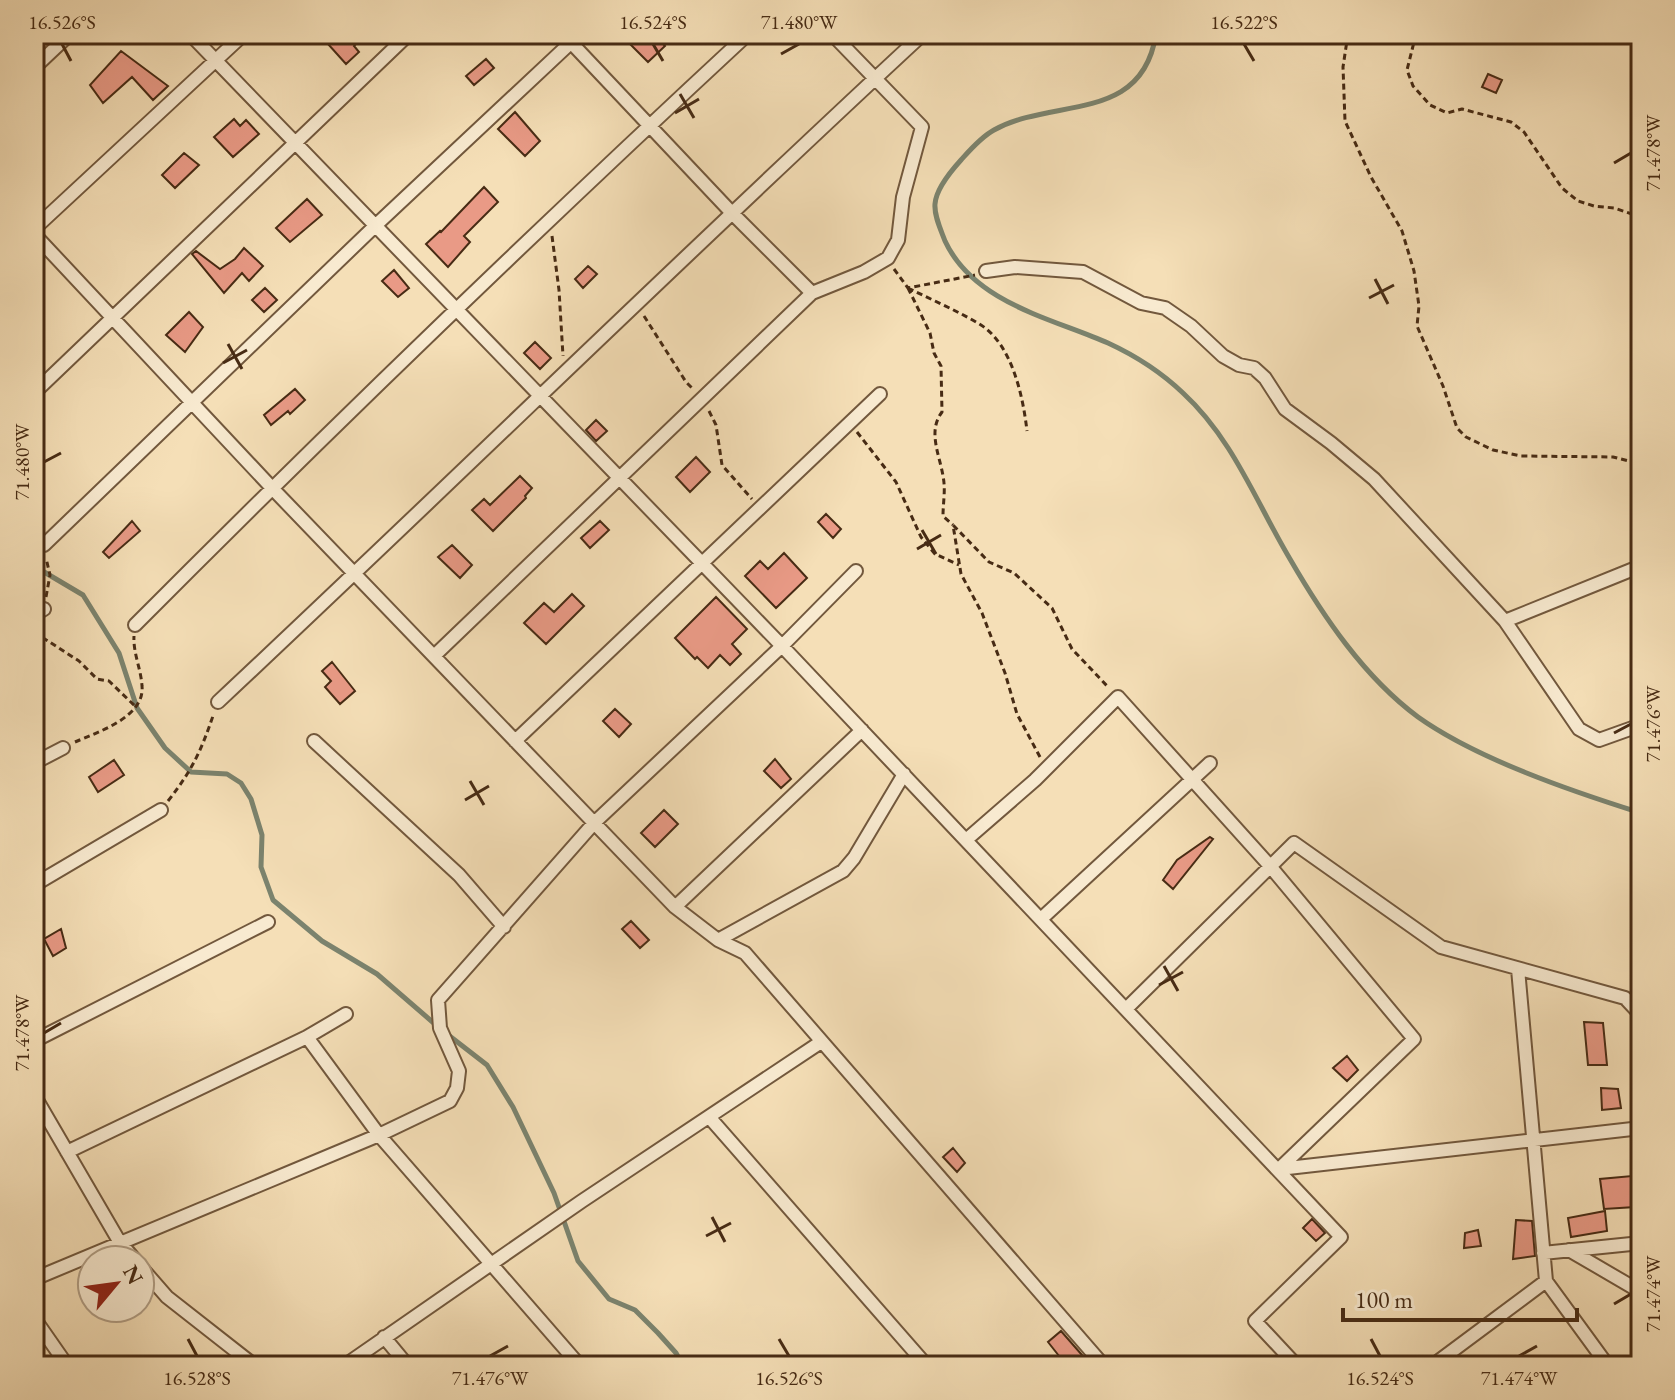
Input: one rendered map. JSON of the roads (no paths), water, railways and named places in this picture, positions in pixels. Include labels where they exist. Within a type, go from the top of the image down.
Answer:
[{"type":"street","points":[[34,68],[70,34]]},
{"type":"street","points":[[190,34],[782,646],[1341,1237],[1255,1321],[1297,1366]]},
{"type":"street","points":[[244,34],[34,232],[272,488],[675,907],[718,940],[745,953],[1104,1366]]},
{"type":"street","points":[[34,393],[409,34]]},
{"type":"street","points":[[135,625],[549,220],[748,34]]},
{"type":"street","points":[[434,656],[812,293],[864,272],[888,258],[898,240],[903,197],[922,127],[832,34]]},
{"type":"street","points":[[218,702],[636,302],[923,34]]},
{"type":"street","points":[[44,545],[571,37],[731,212],[812,293]]},
{"type":"street","points":[[986,271],[1015,267],[1083,272],[1141,303],[1165,308],[1191,326],[1223,356],[1239,365],[1254,368],[1265,378],[1285,409],[1374,479],[1505,621],[1579,729],[1599,740],[1641,725]]},
{"type":"street","points":[[515,741],[880,394]]},
{"type":"street","points":[[1505,621],[1641,566]]},
{"type":"street","points":[[34,1279],[119,1241],[247,1192],[450,1101],[457,1088],[459,1071],[440,1028],[438,1000],[594,823],[782,646],[856,571]]},
{"type":"street","points":[[966,840],[1035,780],[1118,697],[1270,866],[1414,1039],[1279,1169]]},
{"type":"street","points":[[675,907],[862,730]]},
{"type":"street","points":[[314,741],[459,875],[504,927]]},
{"type":"street","points":[[34,763],[63,748]]},
{"type":"street","points":[[1041,919],[1210,763]]},
{"type":"street","points":[[718,940],[843,871],[904,774]]},
{"type":"street","points":[[34,885],[161,810]]},
{"type":"street","points":[[1126,1009],[1294,843],[1441,947],[1625,998],[1640,1014],[1641,1024]]},
{"type":"street","points":[[34,1041],[268,922]]},
{"type":"street","points":[[1518,969],[1546,1281],[1608,1366]]},
{"type":"street","points":[[67,1152],[307,1037],[346,1014]]},
{"type":"street","points":[[307,1037],[379,1135],[580,1366]]},
{"type":"street","points":[[344,1366],[582,1201],[821,1042]]},
{"type":"street","points":[[34,1095],[122,1244]]},
{"type":"street","points":[[710,1118],[927,1366]]},
{"type":"street","points":[[1279,1169],[1641,1128]]},
{"type":"street","points":[[1543,1253],[1641,1243]]},
{"type":"street","points":[[1569,1250],[1641,1292]]},
{"type":"street","points":[[1432,1366],[1546,1281]]},
{"type":"street","points":[[156,1284],[167,1297],[255,1366]]},
{"type":"street","points":[[34,1318],[70,1366]]},
{"type":"street","points":[[384,1337],[408,1366]]},
{"type":"waterway","points":[[1156,34],[1147,63],[1133,82],[1114,95],[1018,120],[994,130],[957,164],[941,186],[935,209],[945,241],[958,262],[994,294],[1118,348],[1157,372],[1183,393],[1201,411],[1230,451],[1316,602],[1362,664],[1398,701],[1442,732],[1496,760],[1641,813]]},
{"type":"waterway","points":[[34,566],[83,595],[119,653],[137,708],[165,748],[191,772],[227,774],[241,783],[251,799],[262,835],[261,867],[273,900],[322,941],[377,974],[436,1025]]},
{"type":"waterway","points":[[447,1034],[487,1065],[513,1107],[554,1193],[578,1261],[609,1299],[635,1310],[676,1353],[683,1366]]}]
